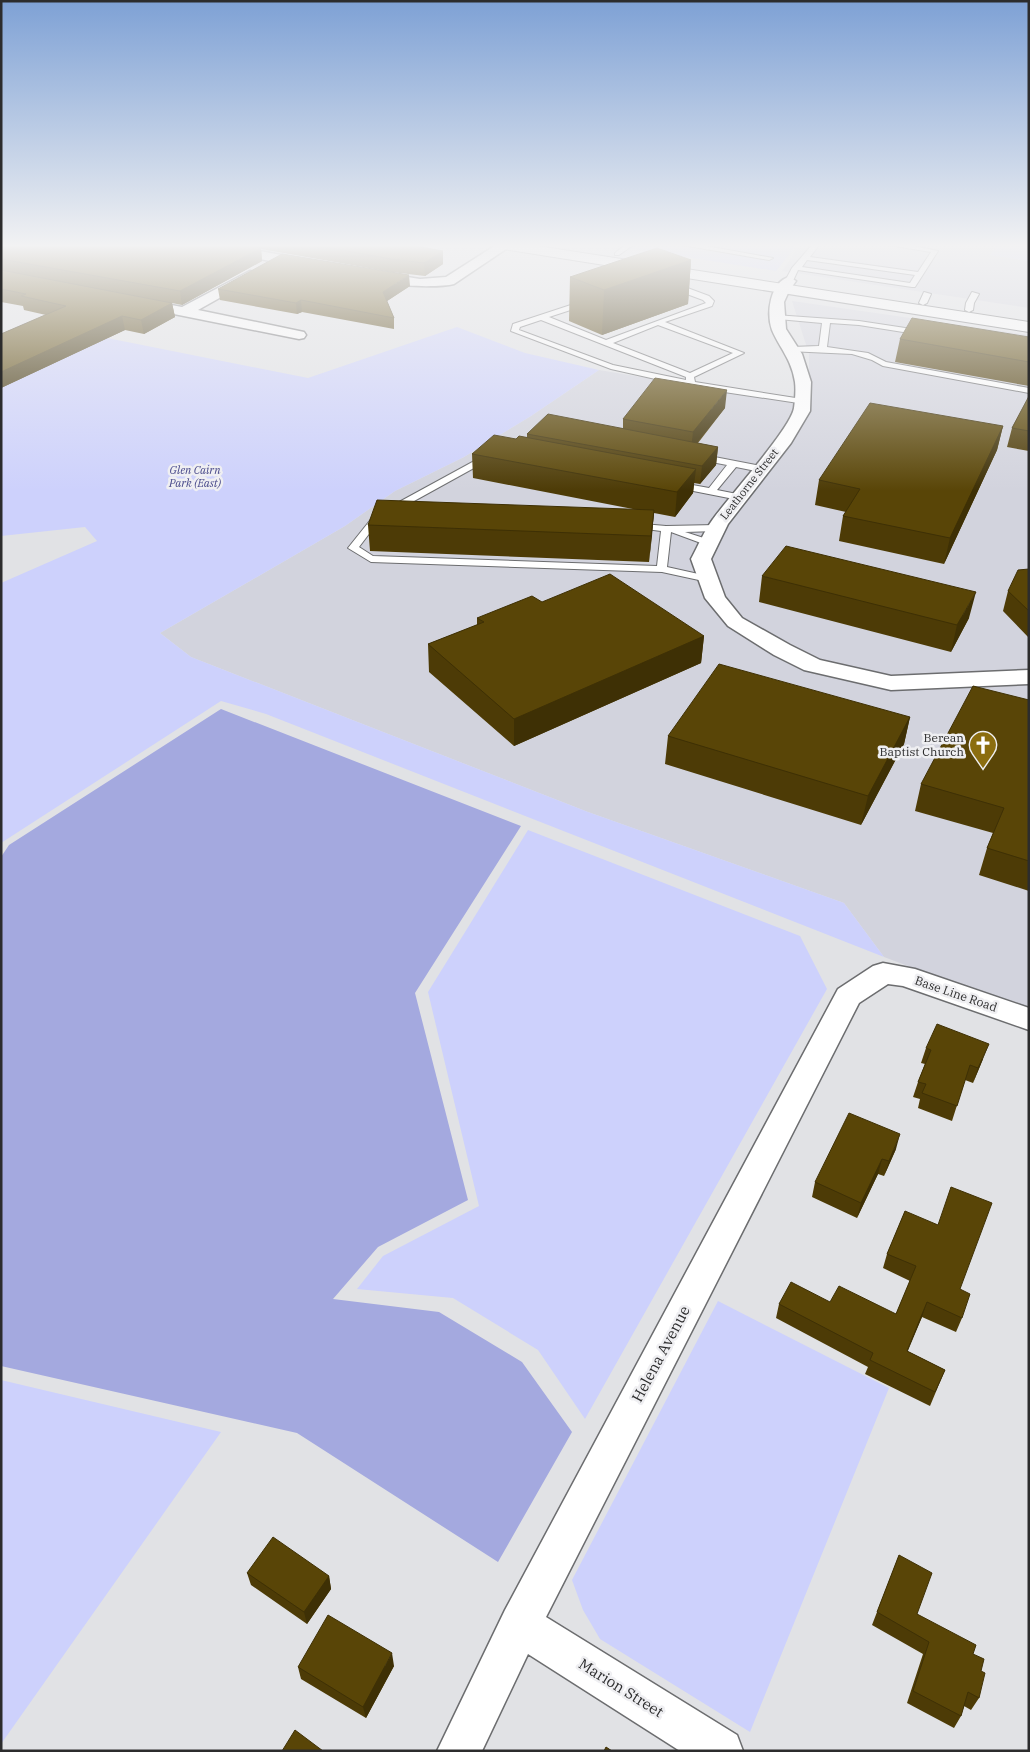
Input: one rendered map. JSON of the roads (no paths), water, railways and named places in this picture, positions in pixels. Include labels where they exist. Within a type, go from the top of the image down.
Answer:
[{"type":"street","points":[[258,327],[299,335]]},
{"type":"street","name":"Leathorne Street","points":[[779,327],[791,349],[803,382],[802,412],[785,439],[739,497],[713,535],[702,559],[715,598],[735,622],[782,650],[812,665],[846,674],[890,683],[1029,677]]},
{"type":"street","name":"Base Line Road","points":[[883,973],[905,976],[1029,1019]]},
{"type":"street","name":"Helena Avenue","points":[[459,1751],[520,1624],[848,996],[883,973]]},
{"type":"street","name":"Marion Street","points":[[520,1624],[722,1751]]},
{"type":"lane","points":[[516,327],[515,331],[611,367],[691,380],[802,402]]},
{"type":"lane","points":[[565,327],[691,380]]},
{"type":"lane","points":[[606,343],[646,327]]},
{"type":"lane","points":[[671,327],[740,353],[691,380]]},
{"type":"lane","points":[[823,348],[825,327]]},
{"type":"lane","points":[[885,327],[934,334]]},
{"type":"lane","points":[[791,349],[823,348],[876,357],[882,364],[1029,390]]},
{"type":"lane","points":[[498,452],[375,520],[353,548],[371,559],[662,569],[708,579]]},
{"type":"lane","points":[[685,454],[761,469]]},
{"type":"lane","points":[[711,492],[733,464]]},
{"type":"lane","points":[[663,483],[739,497]]},
{"type":"lane","points":[[396,508],[414,509]]},
{"type":"lane","points":[[627,524],[713,535]]},
{"type":"lane","points":[[662,569],[666,529]]},
{"type":"lane","points":[[666,529],[713,535]]},
{"type":"place","name":"Berean Baptist Church","points":[[983,769]]},
{"type":"park label","name":"Glen Cairn Park (East)","points":[[195,476]]}]
